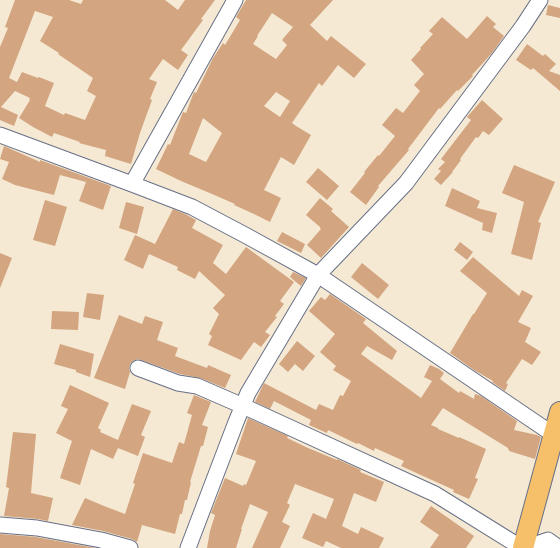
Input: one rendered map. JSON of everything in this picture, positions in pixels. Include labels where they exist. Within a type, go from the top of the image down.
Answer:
[{"type":"main road","points":[[524,548],[560,412]]},
{"type":"street","points":[[132,184],[235,0]]},
{"type":"street","points":[[188,548],[248,393],[318,275],[406,183],[523,26],[540,0]]},
{"type":"street","points":[[0,135],[192,207],[245,235],[318,275],[554,435]]},
{"type":"street","points":[[138,368],[178,383],[197,386],[436,494],[524,548],[548,540],[559,548]]},
{"type":"street","points":[[0,525],[36,528],[100,544],[130,548]]},
{"type":"building","points":[[15,0],[69,0],[81,4],[83,0],[165,0],[178,10],[185,0],[215,0],[201,19],[203,20],[181,50],[188,55],[178,70],[163,59],[149,79],[157,82],[150,99],[152,100],[131,164],[105,156],[106,150],[79,143],[80,142],[54,133],[52,137],[33,127],[19,118],[30,98],[15,91],[1,107],[18,115],[14,126],[0,120],[0,47],[8,28],[5,27]],"holes":[[[35,11],[53,17],[40,41],[93,78],[87,91],[96,96],[85,120],[65,113],[64,115],[45,106],[54,83],[22,72],[17,82],[9,78]]]},
{"type":"building","points":[[246,0],[333,0],[310,25],[327,41],[331,36],[366,64],[354,78],[338,65],[322,86],[319,83],[292,123],[311,135],[294,165],[281,157],[264,190],[281,198],[270,222],[234,205],[235,204],[156,169],[168,144],[170,145],[183,112],[186,113],[194,92],[196,93],[213,58],[223,43],[225,45],[240,20],[236,17]],"holes":[[[272,13],[293,27],[282,40],[287,45],[276,59],[253,44]],[[276,92],[290,101],[280,117],[264,106]],[[203,118],[222,133],[206,162],[189,154]]]},
{"type":"building","points":[[548,5],[560,8],[560,18],[546,15]]},
{"type":"building","points":[[487,16],[496,24],[493,27],[504,36],[492,53],[472,75],[473,76],[458,91],[457,90],[440,109],[439,108],[408,149],[409,150],[378,186],[379,187],[366,205],[350,192],[365,173],[364,172],[395,136],[382,125],[396,108],[403,113],[420,91],[414,85],[424,74],[411,60],[433,34],[429,31],[442,17],[467,39]]},
{"type":"building","points":[[527,44],[543,56],[545,54],[556,64],[549,71],[560,75],[560,91],[533,68],[531,70],[516,60]]},
{"type":"building","points":[[482,100],[503,119],[489,135],[483,131],[478,138],[476,137],[460,159],[461,160],[453,172],[441,185],[434,179],[441,171],[438,169],[445,162],[441,159],[471,120],[467,117]]},
{"type":"building","points":[[4,146],[40,162],[40,160],[111,186],[103,210],[79,201],[86,182],[60,175],[54,195],[15,185],[2,179],[9,162],[0,159]]},
{"type":"building","points":[[514,165],[555,182],[538,222],[541,223],[532,260],[511,254],[524,202],[502,193]]},
{"type":"building","points":[[318,168],[339,186],[327,200],[306,182]]},
{"type":"building","points":[[452,188],[480,201],[477,208],[497,213],[492,233],[482,230],[483,223],[445,206]]},
{"type":"building","points":[[320,198],[333,209],[331,211],[349,227],[321,258],[307,245],[321,229],[306,215]]},
{"type":"building","points":[[45,200],[67,207],[55,246],[33,240]]},
{"type":"building","points":[[126,202],[144,207],[137,234],[119,228]]},
{"type":"building","points":[[173,209],[196,220],[192,228],[223,245],[213,263],[226,274],[246,247],[294,282],[280,301],[284,304],[275,316],[277,317],[265,332],[270,335],[261,347],[254,342],[241,360],[208,345],[212,336],[209,334],[219,314],[213,308],[225,295],[199,271],[195,279],[177,270],[178,267],[149,254],[143,269],[124,260],[135,235],[155,244]]},
{"type":"building","points":[[282,232],[305,244],[301,253],[277,241]]},
{"type":"building","points":[[460,242],[473,252],[467,260],[454,250]]},
{"type":"building","points":[[0,253],[12,258],[0,288]]},
{"type":"building","points":[[473,257],[519,296],[522,290],[533,296],[518,322],[531,328],[525,342],[541,352],[532,365],[522,359],[506,383],[508,384],[505,391],[492,382],[493,381],[450,353],[487,293],[460,271]]},
{"type":"building","points":[[362,263],[389,285],[378,299],[351,277]]},
{"type":"building","points":[[293,272],[306,278],[301,286],[290,277]]},
{"type":"building","points":[[87,293],[104,295],[100,320],[83,317]]},
{"type":"building","points":[[330,294],[366,319],[363,323],[397,351],[392,360],[367,346],[361,354],[421,398],[432,381],[424,377],[430,365],[439,369],[444,373],[440,379],[459,393],[460,391],[474,399],[475,394],[481,396],[517,421],[514,430],[541,437],[535,459],[509,451],[508,448],[443,408],[431,425],[486,449],[475,478],[478,479],[469,499],[453,492],[454,490],[401,466],[404,461],[375,448],[374,451],[328,430],[327,433],[309,425],[311,420],[274,401],[270,409],[255,402],[264,383],[316,410],[319,404],[333,410],[340,395],[343,396],[351,381],[333,370],[336,366],[320,352],[335,334],[309,311],[321,297],[325,300]]},
{"type":"building","points":[[52,311],[79,312],[78,330],[51,329]]},
{"type":"building","points":[[119,315],[142,324],[145,316],[163,322],[157,340],[178,348],[175,356],[207,368],[208,365],[231,375],[225,388],[200,378],[180,374],[137,359],[130,364],[130,372],[125,389],[94,378]]},
{"type":"building","points":[[297,341],[315,356],[303,371],[295,364],[288,372],[279,364]]},
{"type":"building","points":[[60,344],[94,354],[90,377],[76,372],[76,370],[54,364]]},
{"type":"building","points":[[70,385],[109,403],[98,428],[101,430],[100,432],[118,440],[132,404],[151,411],[141,435],[145,437],[138,456],[118,448],[113,459],[91,449],[80,485],[60,478],[72,441],[56,433],[68,409],[61,406]]},
{"type":"building","points":[[194,395],[211,402],[202,425],[208,427],[190,482],[187,500],[185,500],[182,514],[180,514],[175,534],[142,525],[137,542],[132,539],[103,531],[72,525],[85,498],[125,514],[143,453],[172,463],[179,442],[184,444],[192,415],[187,413]]},
{"type":"building","points":[[248,418],[288,436],[287,438],[308,448],[337,459],[361,470],[360,472],[384,482],[376,502],[354,493],[342,526],[358,534],[361,527],[384,538],[379,548],[341,548],[326,541],[323,547],[302,538],[313,513],[326,519],[334,499],[295,484],[287,503],[290,505],[282,522],[290,526],[280,548],[252,548],[268,512],[250,504],[236,548],[207,548],[215,515],[211,513],[225,478],[243,486],[244,484],[246,485],[256,461],[236,454]]},
{"type":"building","points":[[13,432],[36,434],[31,493],[53,498],[48,521],[4,516],[9,488],[6,487]]},
{"type":"building","points":[[431,506],[474,536],[466,548],[430,548],[439,535],[420,522]]},
{"type":"building","points":[[0,534],[36,537],[95,548],[0,548]]}]
